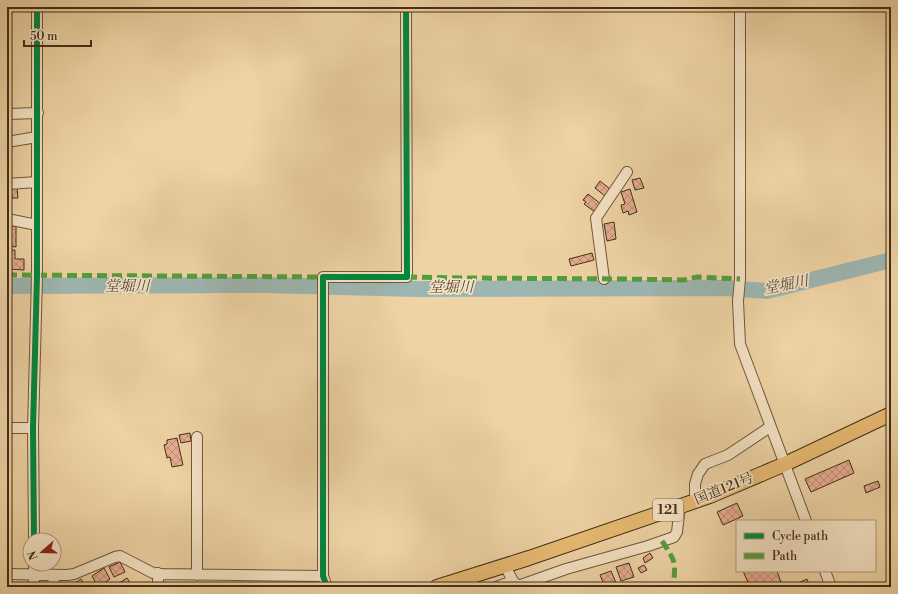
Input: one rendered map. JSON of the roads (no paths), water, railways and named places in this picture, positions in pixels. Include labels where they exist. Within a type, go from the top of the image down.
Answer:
[{"type":"highway","name":"国道121号","points":[[437,587],[505,566],[710,496],[785,464],[891,414]]},
{"type":"street","points":[[34,532],[33,428],[38,113],[37,7]]},
{"type":"street","points":[[327,587],[323,576],[324,277],[407,277],[406,7]]},
{"type":"street","points":[[740,7],[740,279],[738,301],[740,344],[806,520]]},
{"type":"street","points":[[7,114],[38,113]]},
{"type":"street","points":[[7,142],[37,138]]},
{"type":"street","points":[[604,279],[596,218],[627,172]]},
{"type":"street","points":[[7,184],[37,182]]},
{"type":"street","points":[[7,219],[37,225]]},
{"type":"street","points":[[695,501],[695,484],[698,474],[705,464],[728,455],[770,427]]},
{"type":"street","points":[[7,428],[33,428]]},
{"type":"street","points":[[197,438],[197,575]]},
{"type":"street","points":[[496,587],[516,585],[674,537],[677,532],[680,506]]},
{"type":"street","points":[[44,572],[54,575],[74,574],[120,556],[153,573],[197,575],[323,576]]},
{"type":"street","points":[[505,566],[516,585]]},
{"type":"street","points":[[7,574],[22,571]]},
{"type":"street","points":[[34,572],[34,587]]},
{"type":"street","points":[[825,572],[831,587]]},
{"type":"street","points":[[158,573],[158,587]]},
{"type":"street","points":[[53,587],[54,575]]},
{"type":"waterway","name":"堂堀川","points":[[7,286],[264,285],[417,289],[725,288],[767,291],[891,260]]}]
